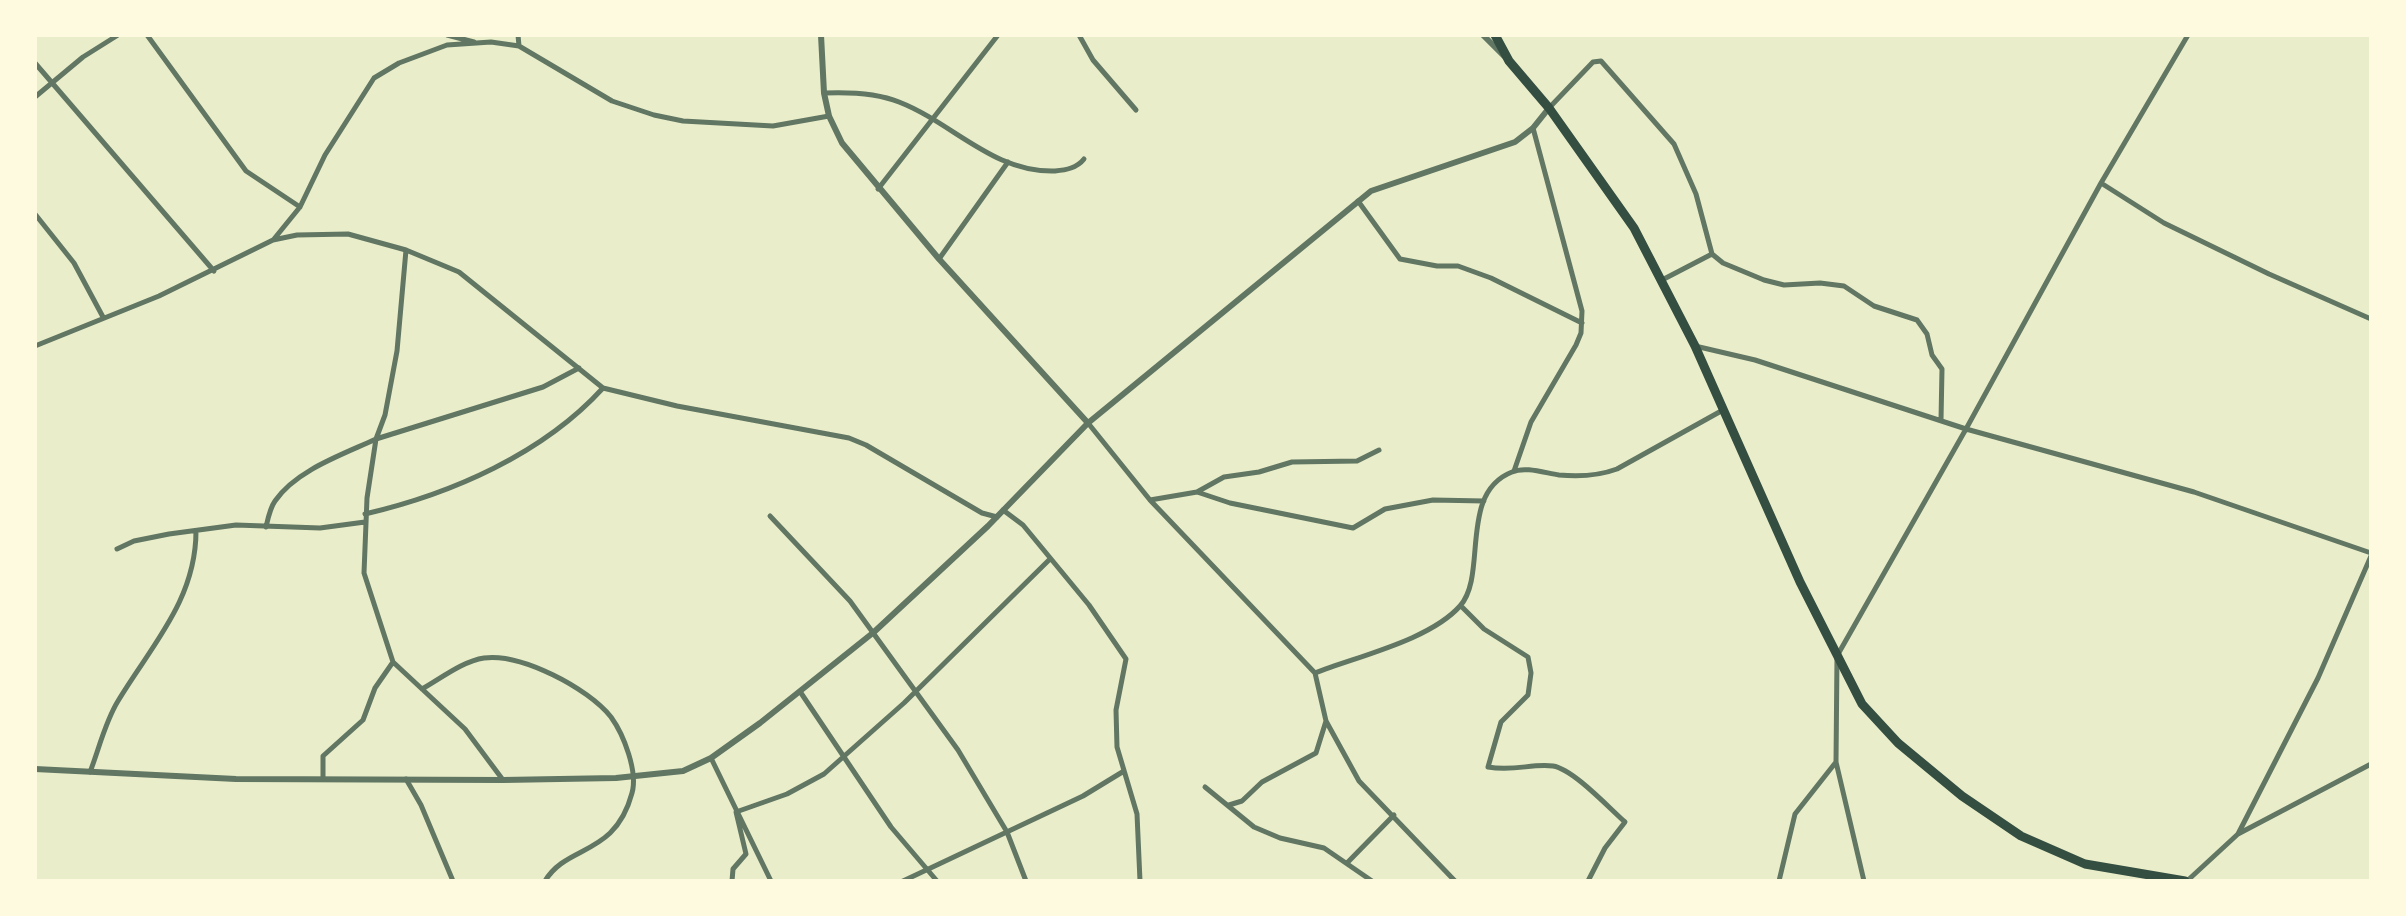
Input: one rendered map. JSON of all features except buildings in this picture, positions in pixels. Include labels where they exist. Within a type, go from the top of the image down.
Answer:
[{"type":"highway","points":[[1495,35],[1509,61],[1549,108],[1617,201],[1661,280],[1695,346],[1800,582],[1856,692],[1874,717],[1898,743],[1962,796],[2021,836],[2044,848],[2118,876],[2186,881]]},
{"type":"street","points":[[35,97],[83,57],[118,35]]},
{"type":"street","points":[[147,35],[215,133],[246,171],[300,207]]},
{"type":"street","points":[[447,35],[477,44]]},
{"type":"street","points":[[518,35],[519,46]]},
{"type":"street","points":[[821,35],[824,93],[829,116],[842,143],[939,259],[1088,423],[1150,500],[1315,673],[1326,721],[1359,781],[1455,881]]},
{"type":"street","points":[[878,189],[934,121],[998,35]]},
{"type":"street","points":[[1079,35],[1093,60],[1136,110]]},
{"type":"street","points":[[1483,35],[1509,61]]},
{"type":"street","points":[[1864,881],[1836,762],[1838,656],[2101,183],[2188,35]]},
{"type":"street","points":[[273,240],[300,207],[325,155],[374,78],[424,53],[447,45],[519,46],[612,101],[683,121],[774,126],[829,116]]},
{"type":"street","points":[[35,769],[236,779],[503,780],[676,773],[711,758],[801,693],[874,632],[997,516],[1088,423],[1358,201],[1385,184],[1515,142],[1533,128],[1592,62],[1601,61],[1606,66],[1629,96],[1674,144],[1696,194],[1712,254],[1723,263],[1784,285],[1820,283],[1844,286],[1874,306],[1917,320],[1927,334],[1932,355],[1942,369],[1941,420]]},
{"type":"street","points":[[35,62],[214,271]]},
{"type":"street","points":[[824,93],[887,99],[934,121],[955,136],[1008,162],[1032,170],[1058,170],[1078,165],[1084,159]]},
{"type":"street","points":[[1514,471],[1531,422],[1569,360],[1581,323],[1577,282],[1560,234],[1533,128]]},
{"type":"street","points":[[939,259],[1008,162]]},
{"type":"street","points":[[2101,183],[2164,223],[2371,319]]},
{"type":"street","points":[[1358,201],[1400,259],[1437,267],[1458,266],[1491,278],[1581,323]]},
{"type":"street","points":[[35,214],[74,263],[103,317]]},
{"type":"street","points":[[35,346],[214,271],[273,240],[334,233],[365,237],[406,250],[459,272],[603,388],[690,409],[849,438],[982,513],[997,516]]},
{"type":"street","points":[[406,250],[397,351],[385,415],[376,439],[365,514],[364,573],[393,662],[466,729],[503,780]]},
{"type":"street","points":[[1661,280],[1712,254]]},
{"type":"street","points":[[1695,346],[1755,359],[1966,429],[2194,492],[2371,554],[2318,678],[2238,834]]},
{"type":"street","points":[[266,527],[274,502],[282,492],[315,469],[376,439],[543,387],[579,368]]},
{"type":"street","points":[[365,514],[411,503],[513,458],[571,419],[603,388]]},
{"type":"street","points":[[1315,673],[1442,622],[1461,606],[1469,587],[1484,501],[1500,479],[1514,471],[1599,475],[1617,469],[1724,410]]},
{"type":"street","points":[[1150,500],[1197,492],[1224,477],[1259,472],[1292,462],[1357,461],[1379,450]]},
{"type":"street","points":[[1197,492],[1230,503],[1353,528],[1385,509],[1433,500],[1484,501]]},
{"type":"street","points":[[1003,510],[1023,525],[1089,605],[1126,659],[1116,710],[1116,747],[1137,814],[1140,881]]},
{"type":"street","points":[[770,516],[850,601],[958,750],[1007,832],[1026,881]]},
{"type":"street","points":[[117,549],[134,541],[236,525],[320,527],[365,522]]},
{"type":"street","points":[[90,772],[116,704],[170,624],[180,603],[191,576],[196,531]]},
{"type":"street","points":[[736,812],[809,785],[845,756],[1050,559]]},
{"type":"street","points":[[1461,606],[1484,629],[1523,652],[1530,662],[1528,695],[1501,722],[1488,766],[1518,770],[1548,766],[1565,769],[1625,822],[1605,848],[1588,881]]},
{"type":"street","points":[[422,690],[482,658],[522,660],[580,692],[611,717],[634,775],[629,804],[616,828],[594,847],[551,872],[545,881]]},
{"type":"street","points":[[323,779],[323,756],[363,720],[375,688],[393,662]]},
{"type":"street","points":[[801,693],[891,827],[937,881]]},
{"type":"street","points":[[1228,805],[1242,801],[1262,782],[1317,753],[1326,721]]},
{"type":"street","points":[[711,758],[771,881]]},
{"type":"street","points":[[1779,881],[1795,814],[1836,762]]},
{"type":"street","points":[[2186,881],[2238,834],[2371,764]]},
{"type":"street","points":[[903,881],[1083,796],[1124,771]]},
{"type":"street","points":[[406,779],[421,805],[453,881]]},
{"type":"street","points":[[1205,787],[1254,827],[1280,838],[1324,848],[1368,880]]},
{"type":"street","points":[[732,881],[733,869],[746,854],[736,812]]},
{"type":"street","points":[[1347,863],[1394,815]]}]
